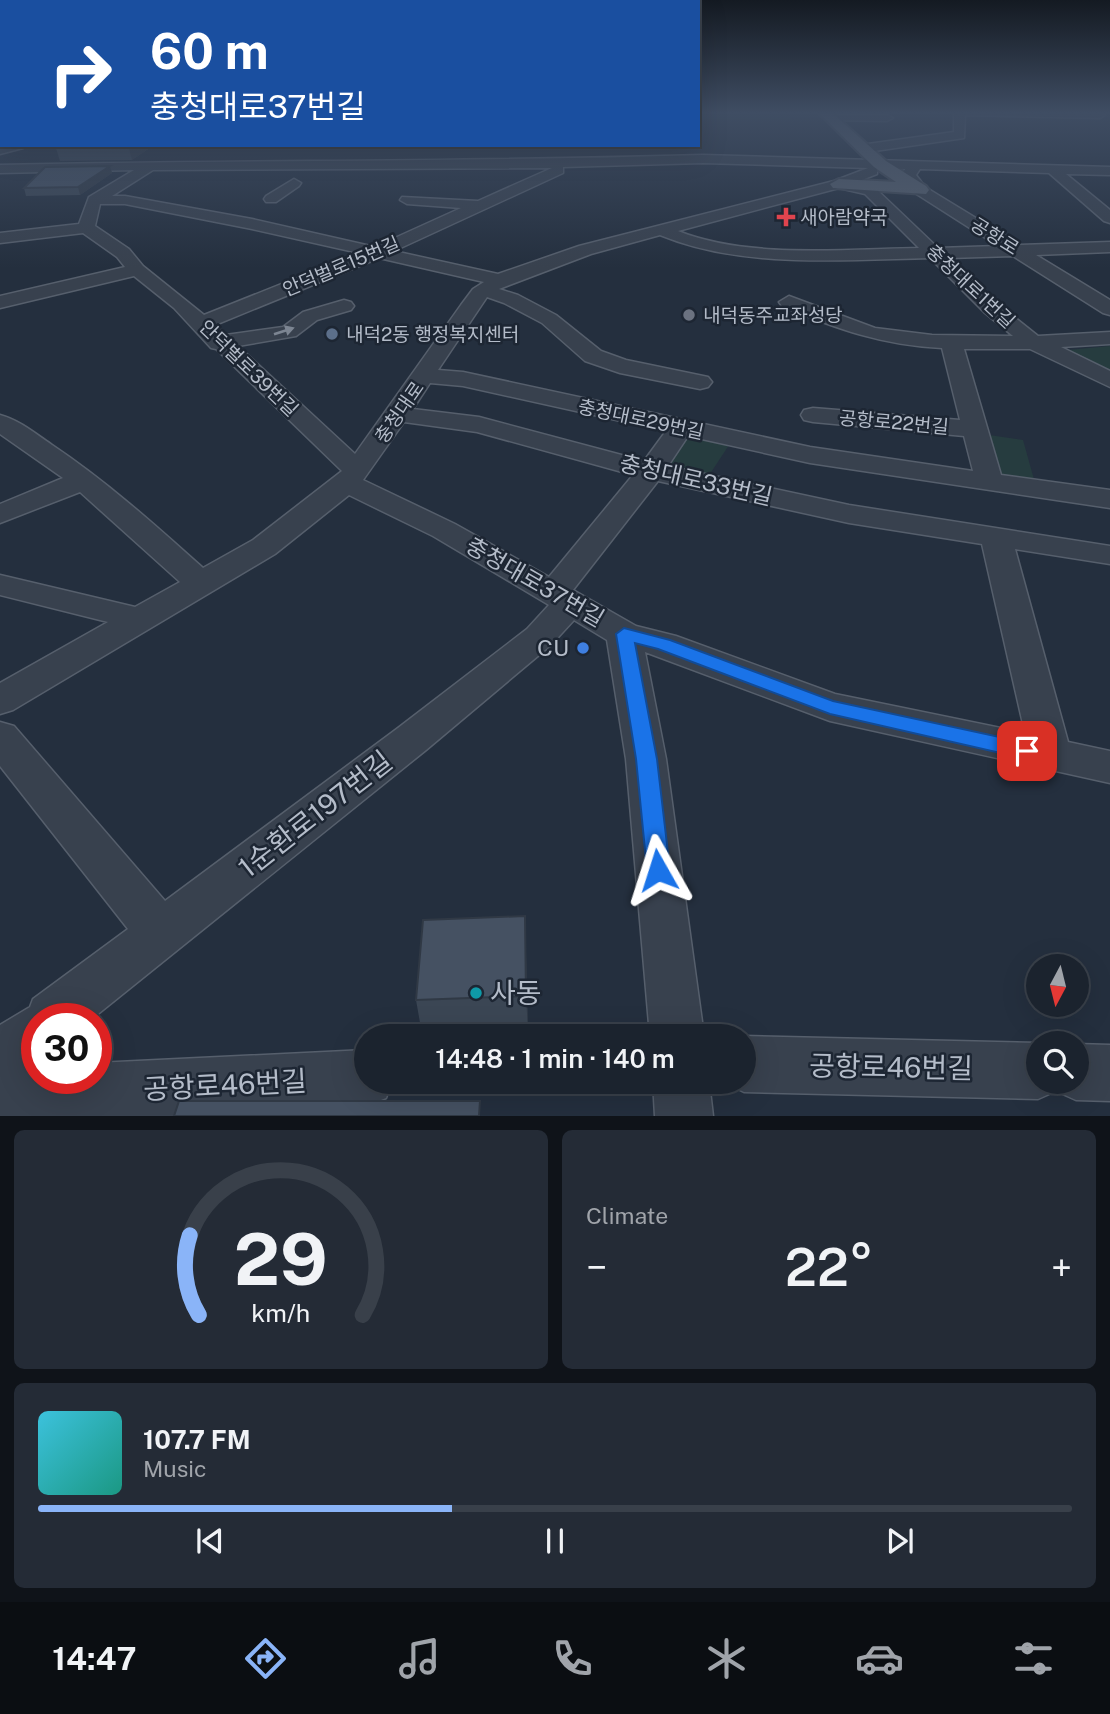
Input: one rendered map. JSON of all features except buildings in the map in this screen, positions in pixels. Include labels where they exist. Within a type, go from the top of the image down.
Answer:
[{"type":"main road","name":"공항로","points":[[901,164],[920,190]]},
{"type":"main road","points":[[835,185],[892,185],[920,190]]},
{"type":"street","points":[[20,169],[28,164]]},
{"type":"street","points":[[0,238],[86,228],[94,200],[153,164]]},
{"type":"street","points":[[0,172],[20,169],[146,169],[215,164]]},
{"type":"street","points":[[194,175],[216,164]]},
{"type":"street","points":[[236,164],[517,164]]},
{"type":"street","name":"안덕벌로15번길","points":[[202,323],[376,253],[570,164]]},
{"type":"street","points":[[779,164],[815,169],[828,175],[835,185]]},
{"type":"street","points":[[492,285],[585,250],[835,185],[866,175],[870,164]]},
{"type":"street","points":[[920,190],[909,171],[912,167],[930,164]]},
{"type":"street","points":[[932,164],[1110,171]]},
{"type":"street","points":[[353,179],[471,165]]},
{"type":"street","points":[[146,169],[194,175],[273,178],[284,183],[301,183],[271,200]]},
{"type":"street","points":[[1052,169],[1110,218]]},
{"type":"street","name":"충청대로1번길","points":[[835,185],[870,191],[991,308],[1033,342],[1110,380]]},
{"type":"street","name":"공항로","points":[[920,190],[1110,309]]},
{"type":"street","points":[[94,200],[125,200],[252,224],[376,253],[492,285],[511,299],[549,319],[593,356],[621,366],[700,382]]},
{"type":"street","name":"안덕벌로15번길","points":[[447,220],[405,208],[478,205]]},
{"type":"street","points":[[252,224],[283,214]]},
{"type":"street","name":"안덕벌로39번길","points":[[86,228],[123,253],[137,270],[202,323],[352,477]]},
{"type":"street","points":[[661,230],[678,238],[763,253],[935,254],[1110,247]]},
{"type":"street","points":[[0,302],[137,270]]},
{"type":"street","name":"충청대로","points":[[0,700],[264,547],[352,477],[468,309],[492,285]]},
{"type":"street","points":[[789,302],[874,334],[951,341],[1033,342],[1110,338]]},
{"type":"street","points":[[219,342],[289,332],[310,316],[344,306]]},
{"type":"street","name":"공항로22번길","points":[[951,341],[989,480]]},
{"type":"street","name":"충청대로29번길","points":[[424,376],[463,379],[681,428],[858,462],[1110,499]]},
{"type":"street","name":"충청대로33번길","points":[[398,414],[480,425],[651,471],[849,514],[1110,555]]},
{"type":"street","name":"공항로22번길","points":[[813,415],[975,429]]},
{"type":"street","points":[[852,419],[858,462]]},
{"type":"street","points":[[0,423],[37,444],[159,544],[201,584]]},
{"type":"street","name":"1순환로197번길","points":[[71,1003],[412,740],[539,637],[563,597],[681,428]]},
{"type":"street","name":"충청대로37번길","points":[[352,477],[624,634],[663,645],[830,707],[1110,767]]},
{"type":"street","points":[[0,514],[80,481]]},
{"type":"street","points":[[996,537],[1051,756]]},
{"type":"street","points":[[0,585],[140,619]]},
{"type":"street","points":[[624,634],[646,759],[676,1024]]},
{"type":"street","points":[[0,737],[112,876],[162,933]]},
{"type":"street","points":[[0,1059],[21,1043]]},
{"type":"street","name":"공항로46번길","points":[[756,1064],[1026,1071]]},
{"type":"street","points":[[1089,1072],[1110,1073]]},
{"type":"street","name":"공항로46번길","points":[[0,1090],[65,1093],[354,1079]]},
{"type":"street","points":[[682,1094],[684,1115]]},
{"type":"green space","points":[[1110,346],[1110,371],[1068,350]]},
{"type":"green space","points":[[989,435],[1023,440],[1035,483],[998,478]]},
{"type":"green space","points":[[687,437],[729,445],[706,480],[660,470]]},
{"type":"place","name":"새아람약국","points":[[786,217]]},
{"type":"place","name":"내덕동주교좌성당","points":[[689,315]]},
{"type":"place","name":"내덕2동 행정복지센터","points":[[332,334]]},
{"type":"place","name":"CU","points":[[583,648]]},
{"type":"place","name":"사동","points":[[476,993]]},
{"type":"route","points":[[658,870],[646,759],[632,667],[624,634],[663,645],[830,707],[1027,751]]}]
